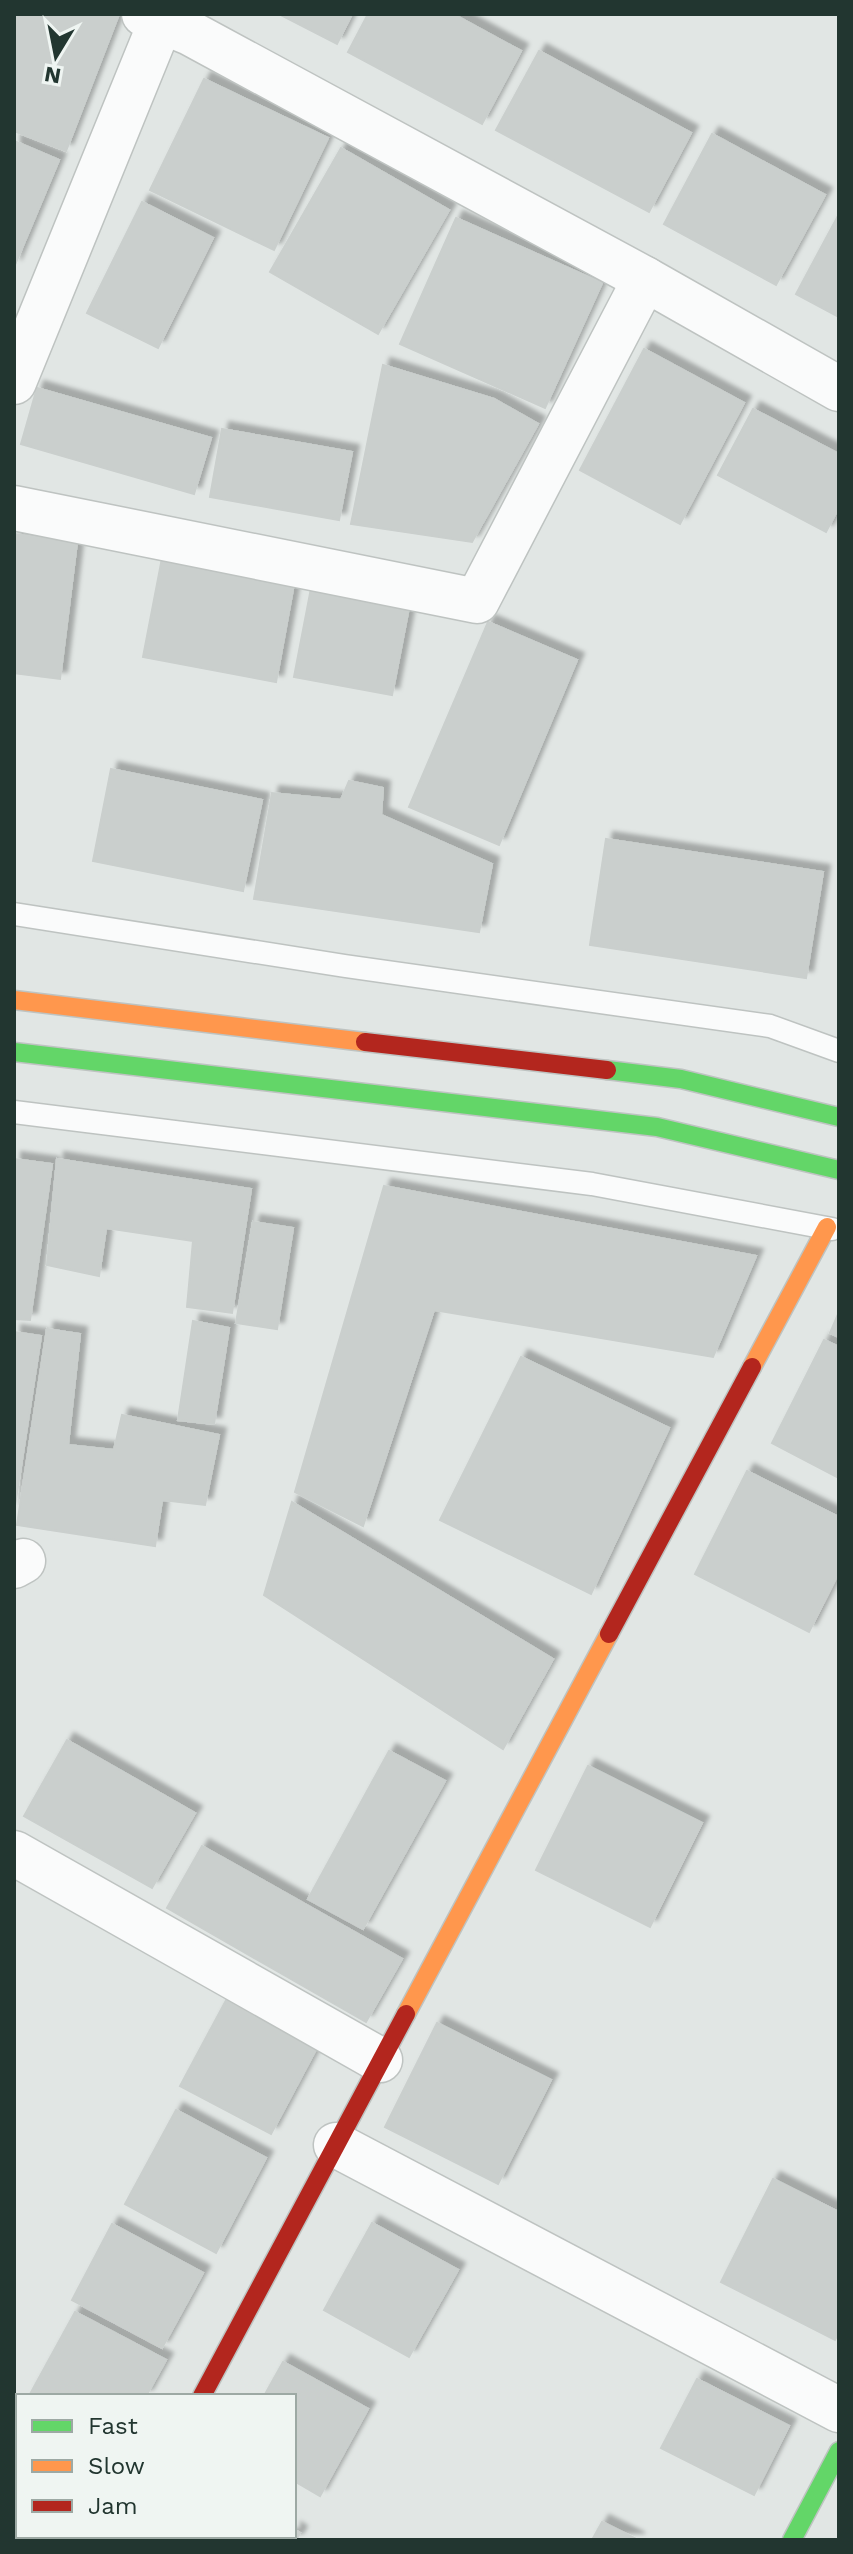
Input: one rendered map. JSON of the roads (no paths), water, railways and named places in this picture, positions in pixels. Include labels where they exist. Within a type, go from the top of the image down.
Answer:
[{"type":"main road","points":[[14,1000],[681,1079],[839,1117]]},
{"type":"main road","points":[[14,1052],[657,1127],[839,1170]]},
{"type":"main road","points":[[203,2394],[380,2060],[833,1230]]},
{"type":"main road","points":[[792,2540],[839,2451]]},
{"type":"street","points":[[14,382],[156,16],[645,279],[839,389]]},
{"type":"street","points":[[14,508],[477,601],[645,279]]},
{"type":"street","points":[[14,1853],[380,2060]]},
{"type":"street","points":[[336,2145],[839,2410]]},
{"type":"lane","points":[[14,914],[345,966],[770,1026],[839,1051]]},
{"type":"lane","points":[[14,1112],[592,1184],[833,1230]]}]
